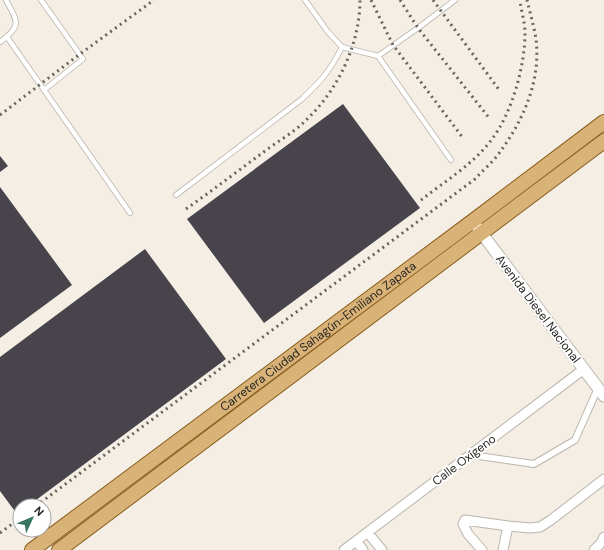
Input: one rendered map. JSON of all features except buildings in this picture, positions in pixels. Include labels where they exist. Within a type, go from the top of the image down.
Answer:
[{"type":"main road","name":"Carretera Ciudad Sahagún-Emiliano Zapata","points":[[32,550],[604,122]]},
{"type":"main road","name":"Carretera Ciudad Sahagún-Emiliano Zapata","points":[[61,549],[604,141]]},
{"type":"street","name":"Avenida Diesel Nacional","points":[[473,221],[601,392]]},
{"type":"street","name":"Calle Oxígeno","points":[[344,550],[472,455],[584,369]]},
{"type":"street","points":[[472,455],[534,464],[575,440],[601,392]]},
{"type":"street","points":[[482,550],[468,534],[463,524],[465,520],[467,519],[508,526],[536,528],[544,525],[604,479]]},
{"type":"street","points":[[503,550],[508,526]]},
{"type":"street","points":[[368,533],[382,550]]},
{"type":"street","points":[[53,535],[61,549]]},
{"type":"street","points":[[594,550],[604,538]]},
{"type":"street","points":[[356,541],[363,550]]},
{"type":"lane","points":[[0,42],[14,30],[17,23],[15,16],[6,0]]},
{"type":"lane","points":[[41,0],[83,59],[44,90]]},
{"type":"lane","points":[[305,0],[328,32],[342,47],[378,56],[451,160]]},
{"type":"lane","points":[[378,56],[455,0]]},
{"type":"lane","points":[[7,37],[130,213]]},
{"type":"lane","points":[[176,195],[302,99],[320,82],[332,66],[342,47]]},
{"type":"railway","points":[[0,115],[154,0]]},
{"type":"railway","points":[[186,209],[295,130],[327,97],[344,67],[351,50],[356,34],[360,0]]},
{"type":"railway","points":[[371,0],[393,45],[463,138]]},
{"type":"railway","points":[[400,0],[418,28],[490,119]]},
{"type":"railway","points":[[433,0],[500,91]]},
{"type":"railway","points":[[421,200],[459,172],[477,156],[492,139],[506,116],[516,89],[523,60],[525,29],[520,0]]},
{"type":"railway","points":[[47,498],[475,179],[491,163],[509,139],[523,113],[533,84],[536,69],[536,39],[527,0]]},
{"type":"railway","points":[[0,533],[12,524]]}]
